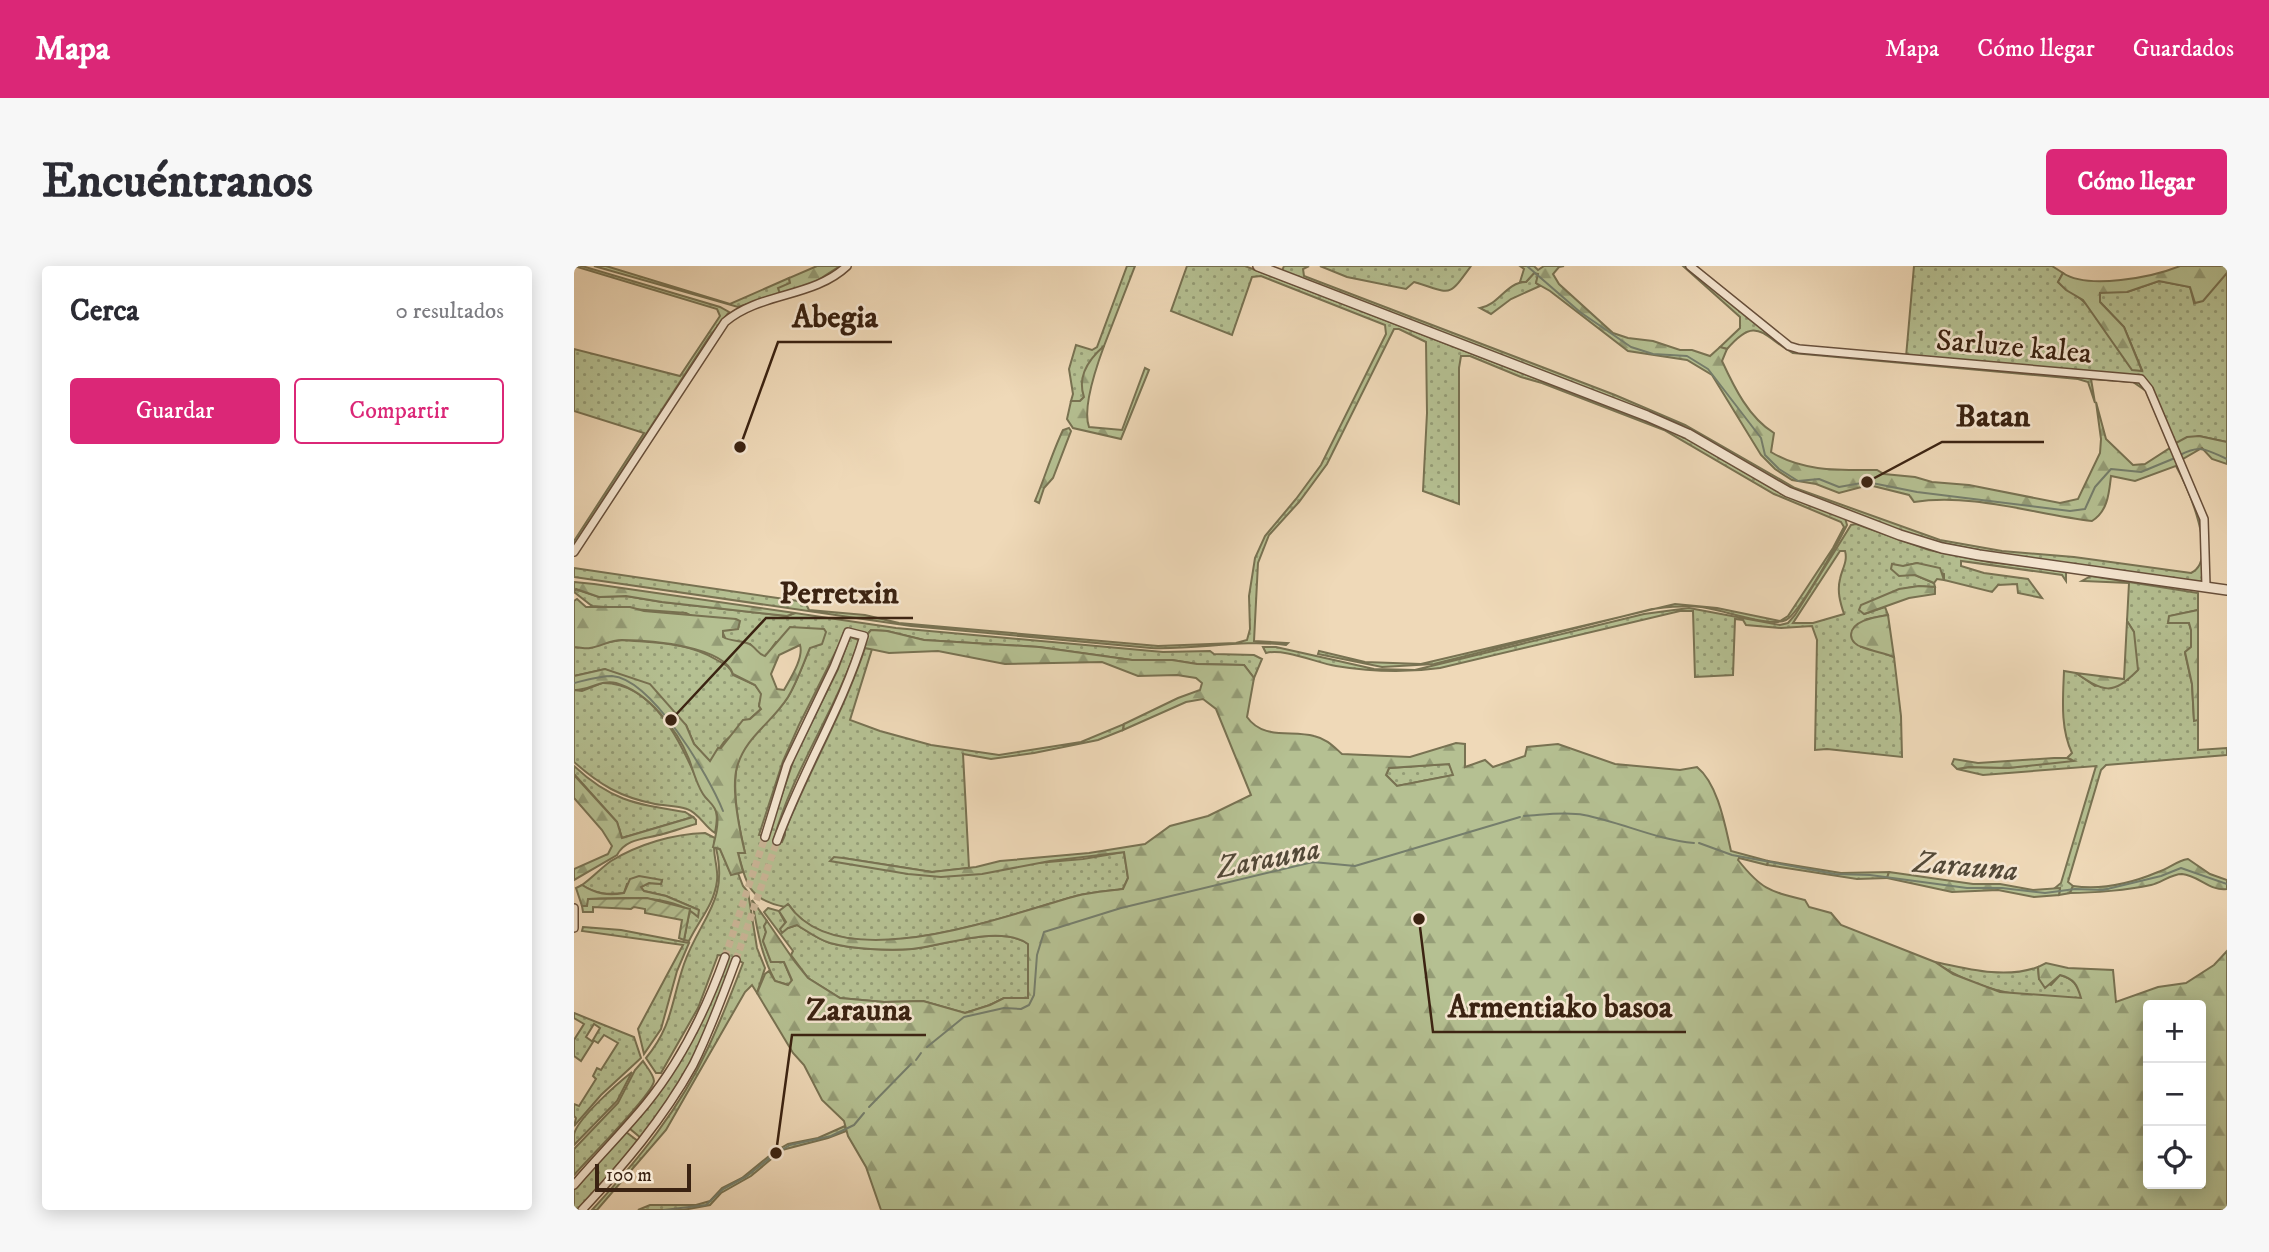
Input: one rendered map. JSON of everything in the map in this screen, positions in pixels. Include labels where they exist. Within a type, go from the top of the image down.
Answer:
[{"type":"street","points":[[574,552],[725,322],[748,308],[823,283],[847,266]]},
{"type":"street","points":[[1258,266],[1647,416],[1688,434],[1788,492],[1900,535],[1942,548],[1979,555],[2227,590]]},
{"type":"street","name":"Sarluze kalea","points":[[1690,266],[1789,345],[1799,349],[2141,379],[2149,389],[2204,519],[2206,586]]},
{"type":"street","points":[[765,838],[787,765],[848,632],[864,636],[844,690],[776,841]]},
{"type":"street","points":[[574,908],[574,928]]},
{"type":"street","points":[[574,1185],[633,1120],[661,1084],[706,1007],[725,957]]},
{"type":"street","points":[[582,1210],[633,1153],[675,1095],[711,1025],[736,960]]},
{"type":"green space","points":[[574,266],[582,266],[729,312],[709,337],[574,545],[574,541],[644,433],[574,411],[574,349],[680,376],[720,316],[717,309]]},
{"type":"green space","points":[[594,266],[606,266],[730,304],[789,278],[790,283],[780,294],[738,307]]},
{"type":"green space","points":[[817,266],[840,266],[812,284],[780,294],[778,288],[790,283],[789,278]]},
{"type":"green space","points":[[1127,266],[1135,266],[1104,346],[1098,352],[1084,397],[1080,401],[1071,401],[1073,394],[1069,369],[1076,345],[1092,350],[1097,347]]},
{"type":"green space","points":[[1187,266],[1245,266],[1677,433],[1784,495],[1845,518],[1847,525],[1809,592],[1786,620],[1779,622],[1769,622],[1695,606],[1656,609],[1675,604],[1717,608],[1780,621],[1788,616],[1844,527],[1841,522],[1774,494],[1664,430],[1470,356],[1461,356],[1459,368],[1459,504],[1423,491],[1427,413],[1426,342],[1394,329],[1327,464],[1299,502],[1269,535],[1258,563],[1254,641],[1288,643],[1286,645],[1253,643],[1151,648],[911,626],[574,577],[574,568],[805,602],[809,610],[865,615],[899,623],[1158,646],[1236,643],[1247,640],[1250,629],[1249,596],[1255,558],[1265,536],[1321,465],[1386,334],[1385,325],[1261,276],[1252,277],[1232,335],[1171,311]]},
{"type":"green space","points":[[1284,266],[1309,266],[1303,269],[1304,276],[1615,395],[1685,425],[1795,488],[1940,540],[2002,551],[2074,557],[2191,573],[2199,565],[2202,554],[2203,579],[2200,582],[2007,556],[1923,539],[1807,496],[1774,480],[1680,425],[1282,271]]},
{"type":"green space","points":[[1320,266],[1471,266],[1457,284],[1448,290],[1442,290],[1414,282],[1406,289],[1347,277]]},
{"type":"green space","points":[[1520,266],[1534,266],[1538,270],[1544,266],[1564,266],[1559,267],[1553,274],[1559,284],[1613,333],[1710,356],[1720,347],[1727,349],[1722,361],[1737,391],[1757,419],[1774,433],[1771,452],[1796,463],[1822,468],[1877,470],[1884,474],[1969,485],[2060,503],[2078,499],[2100,453],[2096,402],[2106,439],[2133,465],[2145,464],[2170,448],[2179,463],[2135,481],[2111,476],[2105,507],[2092,521],[1981,502],[1914,502],[1909,495],[1869,485],[1839,493],[1816,484],[1792,480],[1775,469],[1761,455],[1712,375],[1687,360],[1628,351],[1536,283],[1538,274],[1534,273],[1526,282],[1520,282],[1524,269]]},
{"type":"green space","points":[[1683,266],[1688,266],[1787,346],[2135,380],[2145,387],[2170,447],[2146,391],[2133,382],[2091,379],[2095,403],[2088,382],[2078,379],[1793,353],[1766,335],[1753,330],[1737,338],[1727,349],[1720,347],[1740,328],[1740,317]]},
{"type":"green space","points":[[1914,266],[2052,266],[2063,273],[2058,282],[2091,309],[2132,369],[2142,370],[2124,327],[2100,302],[2100,292],[2127,292],[2159,281],[2190,287],[2194,303],[2227,273],[2227,442],[2199,436],[2174,444],[2145,379],[1906,357]]},
{"type":"green space","points":[[2180,266],[2227,266],[2227,273],[2203,301],[2195,303],[2190,287],[2159,281],[2127,292],[2100,293],[2100,302],[2124,327],[2142,371],[2132,370],[2083,300],[2058,282],[2063,273],[2088,281],[2121,280]]},
{"type":"green space","points":[[1534,273],[1539,274],[1536,283],[1540,286],[1511,299],[1491,314],[1480,308],[1492,303],[1513,286],[1526,282]]},
{"type":"green space","points":[[1104,346],[1089,398],[1089,427],[1122,430],[1145,368],[1149,370],[1121,439],[1073,428],[1067,419],[1071,401],[1080,401],[1084,397],[1082,382],[1086,369]]},
{"type":"green space","points":[[1069,428],[1071,431],[1053,478],[1044,488],[1039,503],[1035,501],[1055,447],[1063,430]]},
{"type":"green space","points":[[2199,436],[2227,442],[2227,464],[2212,459],[2202,448],[2181,460],[2174,444],[2187,437]]},
{"type":"green space","points":[[2179,463],[2201,513],[2202,538],[2193,505],[2176,466]]},
{"type":"green space","points":[[1856,524],[1929,550],[1989,562],[2066,571],[2066,581],[2062,575],[1961,561],[1961,566],[1984,573],[2028,579],[2042,598],[2018,593],[2017,584],[1998,585],[1992,592],[1944,580],[1944,574],[1917,563],[1903,566],[1899,575],[1915,575],[1934,583],[1935,587],[1913,587],[1888,595],[1864,614],[1885,607],[1888,615],[1867,619],[1861,647],[1875,649],[1894,657],[1901,716],[1902,757],[1815,750],[1817,640],[1812,626],[1781,628],[1746,625],[1743,620],[1735,619],[1733,675],[1695,677],[1693,611],[1680,611],[1427,670],[1388,671],[1349,668],[1291,654],[1266,653],[1263,647],[1276,647],[1374,669],[1415,670],[1644,614],[1689,608],[1780,625],[1788,623],[1795,615],[1851,525]],"holes":[[[1840,551],[1845,551],[1839,588],[1844,614],[1813,623],[1793,623]]]},
{"type":"green space","points":[[1917,563],[1940,568],[1944,580],[1937,579],[1934,583],[1915,575],[1899,576],[1891,569],[1892,564],[1903,566]]},
{"type":"green space","points":[[2091,576],[2198,593],[2198,610],[2170,616],[2168,623],[2189,623],[2191,630],[2191,647],[2185,653],[2192,684],[2194,720],[2198,720],[2198,750],[2227,748],[2227,755],[2106,765],[2101,770],[2068,882],[2073,886],[2070,893],[2059,895],[2060,889],[2055,888],[2061,883],[2096,766],[1983,775],[1957,769],[2008,768],[2072,760],[2067,758],[2072,753],[2064,723],[2064,671],[2076,673],[2095,686],[2128,680],[2134,632],[2127,621],[2129,583],[2082,581]]},
{"type":"green space","points":[[574,582],[795,613],[787,616],[626,596],[599,597],[576,589],[574,592]]},
{"type":"green space","points":[[1935,587],[1935,594],[1909,598],[1864,614],[1859,610],[1861,605],[1899,589]]},
{"type":"green space","points":[[575,589],[599,597],[626,596],[787,616],[795,613],[896,628],[1163,652],[1210,651],[1214,654],[1254,655],[1262,659],[1254,678],[1244,665],[1132,660],[1039,647],[924,640],[887,631],[871,630],[866,636],[846,631],[783,761],[759,835],[768,836],[795,756],[838,669],[850,637],[859,640],[850,665],[792,788],[774,839],[782,842],[865,648],[872,649],[850,720],[880,731],[931,745],[999,755],[1081,742],[1124,724],[1123,730],[1098,740],[1034,753],[991,759],[963,754],[969,868],[935,872],[1083,859],[1124,852],[1128,878],[1123,889],[1076,896],[968,927],[925,936],[884,940],[845,938],[813,927],[789,905],[785,907],[773,904],[757,895],[747,882],[738,853],[745,853],[736,802],[738,761],[750,741],[788,697],[810,647],[822,644],[776,642],[766,656],[761,656],[750,644],[726,640],[722,631],[686,613],[592,606],[574,592]],"holes":[[[843,858],[932,872],[908,874]]]},
{"type":"green space","points":[[577,599],[586,607],[630,607],[644,611],[736,619],[740,621],[738,629],[723,631],[723,637],[748,643],[765,656],[790,627],[824,629],[826,632],[822,644],[810,648],[788,697],[746,747],[737,767],[736,798],[745,853],[738,853],[743,872],[731,875],[720,849],[713,847],[717,827],[716,812],[701,790],[684,747],[660,713],[639,694],[616,683],[574,690],[574,676],[605,669],[650,684],[686,725],[694,744],[710,761],[743,720],[750,719],[761,709],[761,694],[755,685],[733,674],[727,664],[716,657],[684,646],[622,640],[588,648],[574,647],[574,601]],"holes":[[[800,645],[796,668],[784,690],[777,689],[771,674],[779,655]]]},
{"type":"green space","points":[[2198,610],[2198,720],[2194,721],[2192,684],[2185,652],[2191,647],[2191,630],[2189,623],[2168,623],[2169,616]]},
{"type":"green space","points":[[1888,615],[1894,657],[1860,646],[1853,641],[1851,635],[1855,626],[1865,620]]},
{"type":"green space","points":[[1625,616],[1434,664],[1382,667],[1318,654],[1319,651],[1365,662],[1421,664]]},
{"type":"green space","points":[[2127,621],[2134,632],[2138,670],[2121,684],[2108,688],[2094,684],[2076,673],[2124,679]]},
{"type":"green space","points":[[871,630],[924,640],[1039,647],[1132,660],[1244,665],[1254,678],[1247,717],[1254,724],[1269,732],[1319,737],[1342,754],[1410,757],[1456,743],[1465,744],[1465,767],[1485,760],[1493,767],[1525,756],[1527,747],[1558,744],[1615,764],[1680,770],[1697,767],[1715,794],[1731,851],[1768,861],[1767,865],[1739,858],[1738,860],[1760,883],[1774,891],[1805,900],[1809,907],[1831,913],[1841,925],[1935,962],[1953,974],[2000,992],[2081,998],[2074,983],[2060,975],[2045,988],[2039,979],[2038,967],[2046,963],[2068,968],[2113,970],[2116,1002],[2158,987],[2186,983],[2214,965],[2227,951],[2227,1210],[881,1210],[866,1167],[848,1136],[844,1121],[822,1100],[804,1065],[793,1053],[757,993],[769,971],[775,981],[788,985],[792,980],[784,962],[771,962],[763,941],[767,921],[808,978],[840,998],[884,1002],[923,1001],[965,1013],[1004,998],[1028,998],[1028,944],[1016,938],[987,936],[912,949],[860,948],[826,942],[797,925],[782,933],[780,929],[786,922],[779,911],[788,904],[812,926],[845,937],[883,940],[925,936],[968,927],[1076,896],[1123,889],[1128,878],[1124,852],[1050,861],[982,874],[941,877],[830,861],[834,857],[932,872],[1000,861],[1089,853],[1145,844],[1170,826],[1208,816],[1251,795],[1216,709],[1203,699],[1186,702],[1123,730],[1124,724],[1200,690],[1202,683],[1196,678],[1177,675],[1138,676],[1102,662],[1005,664],[938,651],[889,653],[865,648],[866,636]],"holes":[[[1449,764],[1453,775],[1397,786],[1386,775],[1389,768]]]},
{"type":"green space","points":[[623,640],[672,644],[706,654],[730,669],[733,675],[755,685],[762,694],[759,706],[761,709],[724,742],[710,762],[694,744],[686,725],[605,669],[574,676],[574,647]]},
{"type":"green space","points":[[602,683],[621,686],[638,693],[665,720],[686,755],[703,793],[715,809],[715,833],[691,811],[621,794],[602,784],[574,762],[574,690],[582,691]]},
{"type":"green space","points":[[2054,758],[2074,761],[2008,768],[1957,769],[1952,764],[1954,759],[1978,763]]},
{"type":"green space","points":[[1449,764],[1454,775],[1397,786],[1386,775],[1389,768]]},
{"type":"green space","points":[[574,766],[612,794],[638,803],[685,812],[693,817],[622,838],[617,822],[574,774]]},
{"type":"green space","points":[[574,775],[617,822],[622,838],[693,817],[696,824],[631,842],[617,855],[574,880],[574,869],[608,854],[612,846],[574,798]]},
{"type":"green space","points":[[705,833],[715,838],[717,881],[709,905],[689,941],[684,940],[690,909],[699,910],[666,896],[644,891],[640,887],[649,883],[661,884],[662,880],[627,884],[624,893],[618,894],[597,892],[582,885],[611,861],[633,850],[669,838]]},
{"type":"green space","points":[[716,848],[720,849],[731,874],[738,873],[748,892],[757,948],[765,968],[757,993],[752,985],[745,992],[666,1130],[597,1210],[592,1210],[641,1153],[684,1092],[713,1037],[743,963],[738,960],[693,1059],[641,1138],[629,1128],[660,1089],[727,956],[718,955],[698,1008],[661,1073],[656,1073],[646,1058],[666,1024],[684,964],[716,896],[719,867]]},
{"type":"green space","points":[[2188,859],[2210,874],[2227,880],[2227,889],[2215,888],[2182,874],[2142,887],[2070,893],[2073,886],[2094,887],[2127,882]]},
{"type":"green space","points":[[1768,861],[1841,873],[1889,872],[1887,878],[1857,879],[1767,865]]},
{"type":"green space","points":[[1889,872],[2033,890],[2060,888],[2059,895],[2034,897],[1998,890],[1952,892],[1887,878]]},
{"type":"green space","points":[[639,876],[662,880],[661,884],[649,883],[641,887],[644,891],[666,896],[699,910],[698,917],[687,909],[661,900],[589,899],[587,906],[582,906],[576,888],[582,885],[602,894],[624,893],[630,879]]},
{"type":"green space","points":[[647,898],[690,909],[684,940],[679,938],[682,920],[645,913],[645,909],[593,907],[593,912],[583,912],[582,906],[587,906],[588,899]]},
{"type":"green space","points":[[752,900],[767,921],[763,941],[771,962],[784,962],[792,981],[789,985],[775,981],[770,971],[760,942]]},
{"type":"green space","points":[[768,908],[779,911],[788,928],[797,925],[826,942],[860,948],[912,949],[987,936],[1016,938],[1028,944],[1028,998],[1004,998],[965,1013],[923,1001],[884,1002],[840,998],[808,978],[791,955],[793,951],[764,912]]},
{"type":"green space","points":[[583,927],[621,930],[689,943],[677,971],[661,1029],[644,1054],[638,1029],[683,945],[582,931]]},
{"type":"green space","points":[[1935,962],[2000,973],[2038,967],[2039,979],[2051,985],[2060,975],[2069,978],[2082,998],[2043,998],[2005,992],[1968,980]]},
{"type":"green space","points":[[574,1013],[634,1037],[641,1058],[601,1095],[574,1126],[574,1104],[579,1106],[596,1079],[593,1076],[597,1068],[601,1070],[618,1043],[604,1035],[598,1043],[593,1040],[600,1028],[594,1024],[586,1037],[593,1042],[581,1061],[574,1056],[574,1040],[584,1024],[574,1018]]},
{"type":"green space","points":[[643,1061],[654,1079],[651,1088],[574,1175],[574,1149],[618,1103],[635,1070]]},
{"type":"green space","points":[[632,1072],[617,1101],[574,1145],[574,1134],[583,1119]]},
{"type":"green space","points":[[845,1126],[846,1131],[828,1138],[782,1150],[751,1176],[721,1193],[710,1205],[683,1210],[638,1210],[650,1205],[696,1205],[710,1201],[722,1188],[742,1178],[788,1144],[818,1138]]},
{"type":"green space","points":[[626,1132],[639,1142],[606,1182],[578,1210],[574,1210],[574,1188]]},
{"type":"waterway","points":[[1527,266],[1580,312],[1631,347],[1653,354],[1687,356],[1708,369],[1761,438],[1765,455],[1779,469],[1798,481],[1819,479],[1839,487],[1867,482],[1917,492],[2070,511],[2085,509],[2095,487],[2111,469],[2141,472],[2175,458]]},
{"type":"waterway","points":[[2180,455],[2199,449],[2227,459]]},
{"type":"waterway","points":[[574,683],[612,676],[628,681],[644,693],[661,711],[692,754],[723,811]]},
{"type":"waterway","name":"Zarauna","points":[[1524,816],[1562,813],[1584,815],[1694,843]]},
{"type":"waterway","name":"Zarauna","points":[[927,1047],[964,1017],[1004,1008],[1021,1009],[1029,1005],[1034,995],[1037,955],[1044,932],[1121,908],[1313,862],[1355,866],[1520,817]]},
{"type":"waterway","name":"Zarauna","points":[[1699,843],[1732,855],[1835,874],[1870,875],[1967,888],[2002,888],[2045,893],[2075,889],[2103,890],[2161,876],[2181,868],[2227,884]]},
{"type":"waterway","name":"Zarauna","points":[[916,1060],[921,1053]]},
{"type":"waterway","name":"Zarauna","points":[[869,1107],[911,1064]]},
{"type":"waterway","name":"Zarauna","points":[[664,1210],[706,1205],[723,1189],[747,1176],[776,1153],[790,1145],[831,1136],[854,1125],[864,1113]]},
{"type":"tunnel","points":[[725,957],[765,837]]},
{"type":"tunnel","points":[[736,960],[777,841]]},
{"type":"place","name":"Abegia","points":[[740,447]]},
{"type":"place","name":"Batan","points":[[1867,482]]},
{"type":"place","name":"Perretxin","points":[[671,720]]},
{"type":"place","name":"Armentiako basoa","points":[[1419,919]]},
{"type":"place","name":"Zarauna","points":[[776,1153]]}]
